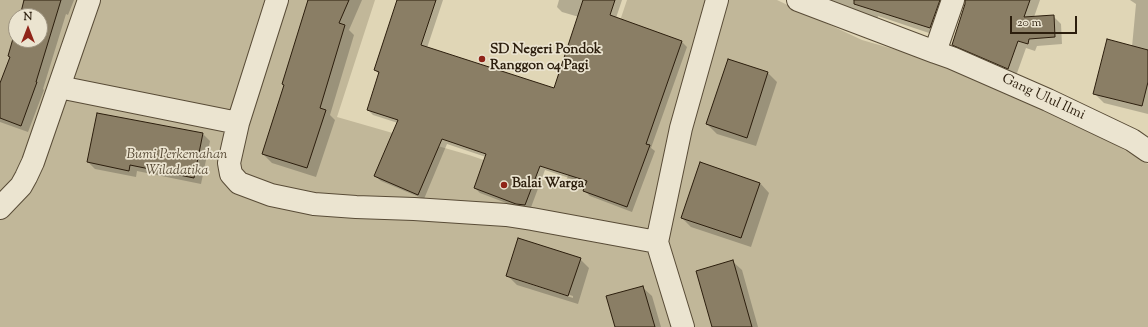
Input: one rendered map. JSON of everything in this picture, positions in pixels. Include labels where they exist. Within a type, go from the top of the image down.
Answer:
[{"type":"street","points":[[0,208],[21,186],[33,162],[89,0]]},
{"type":"street","points":[[277,0],[238,123],[229,163],[231,174],[239,182],[271,195],[314,204],[506,215],[657,242]]},
{"type":"street","points":[[683,327],[657,242],[681,128],[717,0]]},
{"type":"street","name":"Gang Ulul Ilmi","points":[[798,0],[952,58],[1048,100],[1132,140],[1148,151]]},
{"type":"street","points":[[934,52],[953,0]]},
{"type":"street","points":[[59,87],[238,123]]},
{"type":"green space","name":"Bumi Perkemahan Wiladatika","points":[[0,0],[375,0],[337,117],[469,155],[564,187],[627,0],[777,0],[862,40],[949,65],[1111,142],[1148,164],[1148,327],[0,327]]},
{"type":"building","points":[[24,0],[61,0],[48,43],[48,8],[22,8]]},
{"type":"building","points":[[308,0],[349,0],[339,23],[345,25],[320,108],[326,110],[307,168],[262,154],[284,85],[282,84]]},
{"type":"building","name":"SD Negeri Pondok Ranggon 04 Pagi","points":[[397,0],[436,0],[421,45],[554,88],[583,0],[615,0],[610,15],[682,41],[646,144],[650,145],[627,207],[583,191],[587,181],[540,166],[525,205],[516,204],[474,188],[486,154],[442,139],[418,195],[374,176],[398,120],[367,110],[379,72],[374,70]]},
{"type":"building","points":[[854,0],[940,0],[930,28],[854,4]]},
{"type":"building","points":[[965,0],[1030,0],[1024,17],[1054,15],[1055,37],[1029,39],[1028,44],[1018,41],[1008,69],[952,45]]},
{"type":"building","points":[[1107,39],[1148,50],[1148,82],[1142,106],[1093,94]]},
{"type":"building","points":[[10,48],[46,48],[37,82],[21,126],[0,118],[0,83],[10,57],[8,56]]},
{"type":"building","points":[[728,59],[768,72],[747,138],[706,124]]},
{"type":"building","points":[[97,113],[203,133],[194,178],[130,165],[129,171],[87,162]]},
{"type":"building","points":[[700,162],[760,183],[741,238],[681,218]]},
{"type":"building","points":[[518,238],[581,258],[568,296],[506,276]]},
{"type":"building","points":[[733,260],[752,327],[712,327],[696,271]]},
{"type":"building","points":[[643,286],[655,327],[615,327],[606,296]]},
{"type":"place","name":"SD Negeri Pondok Ranggon 04 Pagi","points":[[482,59]]},
{"type":"place","name":"Balai Warga","points":[[504,185]]}]
